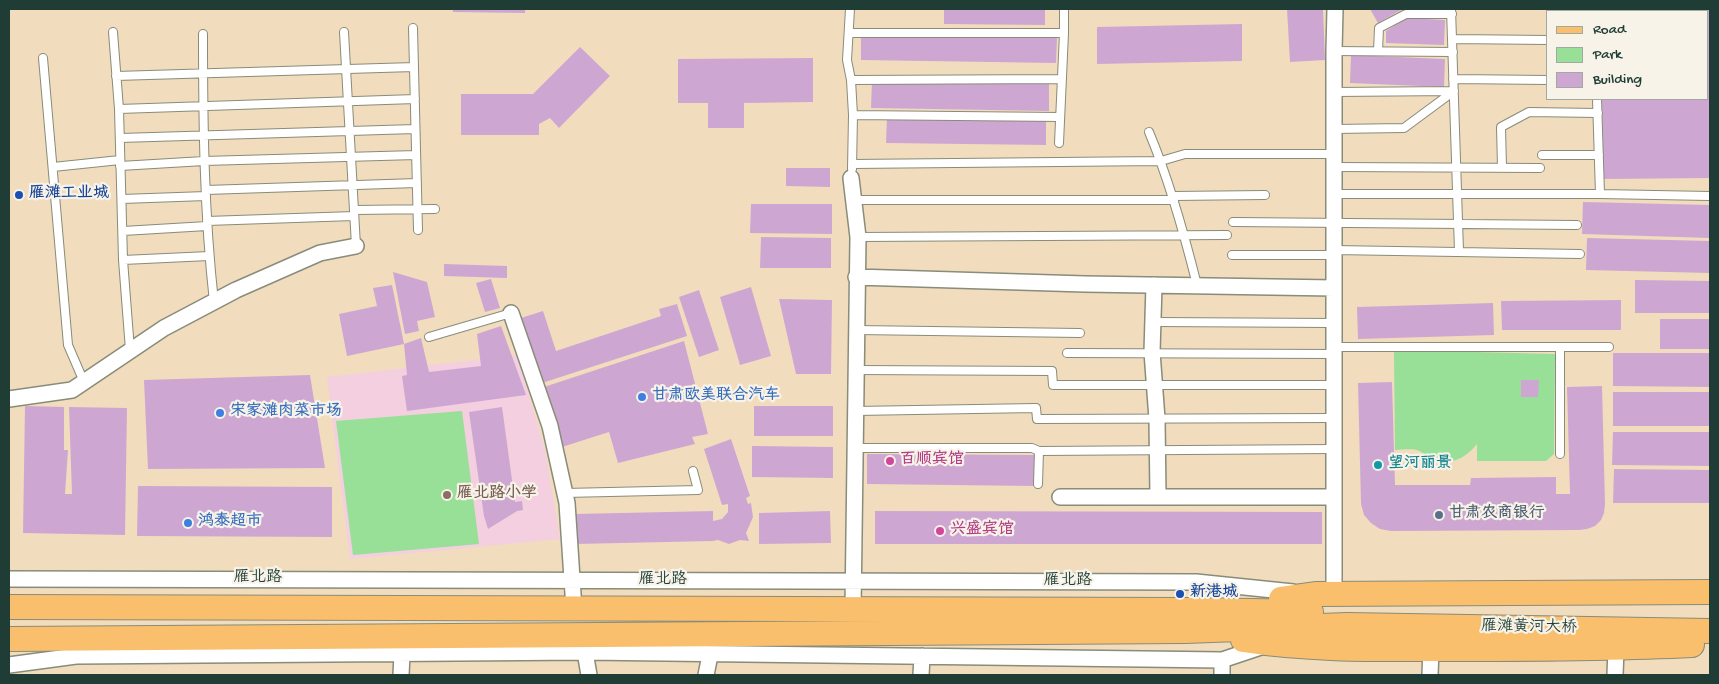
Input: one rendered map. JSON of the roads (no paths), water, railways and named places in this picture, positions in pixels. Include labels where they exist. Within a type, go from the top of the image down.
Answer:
[{"type":"main road","points":[[9,639],[1189,620],[1337,607],[1710,592]]},
{"type":"main road","name":"雁北路","points":[[9,607],[853,610],[1189,620]]},
{"type":"main road","points":[[1189,620],[1337,607]]},
{"type":"main road","name":"雁滩黄河大桥","points":[[1337,607],[1710,615]]},
{"type":"main road","name":"雁滩黄河大桥","points":[[1337,607],[1710,631]]},
{"type":"main road","points":[[1189,620],[1271,644],[1341,649],[1616,649],[1710,645]]},
{"type":"street","points":[[1336,9],[1334,51],[1334,497],[1337,607]]},
{"type":"street","points":[[852,171],[858,237],[853,610]]},
{"type":"street","points":[[9,399],[72,390],[164,328],[214,302],[320,253],[356,246]]},
{"type":"street","points":[[856,277],[1334,288]]},
{"type":"street","points":[[1154,285],[1152,352],[1157,419],[1158,497]]},
{"type":"street","points":[[511,312],[550,426],[565,493],[574,609]]},
{"type":"street","points":[[1060,497],[1334,497]]},
{"type":"street","name":"雁北路","points":[[9,579],[1196,582],[1337,607]]},
{"type":"street","points":[[9,665],[76,656],[585,652],[710,655],[922,656],[1222,668],[1271,644]]},
{"type":"street","points":[[1430,675],[1431,649]]},
{"type":"street","points":[[1615,675],[1616,649]]},
{"type":"street","points":[[585,652],[589,675]]},
{"type":"street","points":[[401,675],[402,654]]},
{"type":"street","points":[[706,675],[710,655]]},
{"type":"street","points":[[922,656],[922,675]]},
{"type":"lane","points":[[850,9],[847,60],[851,80],[853,115],[852,171],[1161,161],[1185,154],[1334,160],[1456,168],[1540,168]]},
{"type":"lane","points":[[1059,143],[1064,9]]},
{"type":"lane","points":[[1378,51],[1380,28],[1406,14],[1452,11],[1459,251]]},
{"type":"lane","points":[[413,28],[418,230]]},
{"type":"lane","points":[[113,32],[119,109],[124,260],[130,350]]},
{"type":"lane","points":[[344,32],[356,246]]},
{"type":"lane","points":[[849,33],[1064,33]]},
{"type":"lane","points":[[203,34],[204,161],[209,256],[214,302]]},
{"type":"lane","points":[[1452,39],[1546,40]]},
{"type":"lane","points":[[1334,51],[1453,52]]},
{"type":"lane","points":[[43,58],[68,345],[84,382]]},
{"type":"lane","points":[[116,76],[414,67]]},
{"type":"lane","points":[[851,80],[1062,79]]},
{"type":"lane","points":[[1454,80],[1546,80]]},
{"type":"lane","points":[[1334,92],[1454,91]]},
{"type":"lane","points":[[1334,129],[1404,128],[1454,91]]},
{"type":"lane","points":[[119,109],[415,99]]},
{"type":"lane","points":[[1597,100],[1600,194]]},
{"type":"lane","points":[[1502,168],[1501,127],[1530,112],[1598,113]]},
{"type":"lane","points":[[853,115],[1060,117]]},
{"type":"lane","points":[[120,138],[415,129]]},
{"type":"lane","points":[[1149,132],[1174,198],[1197,285]]},
{"type":"lane","points":[[52,167],[120,163],[416,155]]},
{"type":"lane","points":[[1542,155],[1599,155]]},
{"type":"lane","points":[[122,199],[417,183]]},
{"type":"lane","points":[[1334,194],[1710,196]]},
{"type":"lane","points":[[854,200],[1174,198],[1265,195]]},
{"type":"lane","points":[[123,230],[435,209]]},
{"type":"lane","points":[[1233,222],[1577,225]]},
{"type":"lane","points":[[858,237],[1185,236],[1226,234]]},
{"type":"lane","points":[[1232,255],[1459,251],[1580,254]]},
{"type":"lane","points":[[124,260],[209,256]]},
{"type":"lane","points":[[429,337],[511,312]]},
{"type":"lane","points":[[1153,322],[1334,323]]},
{"type":"lane","points":[[856,330],[1080,333]]},
{"type":"lane","points":[[1560,347],[1560,454]]},
{"type":"lane","points":[[1066,353],[1609,347]]},
{"type":"lane","points":[[855,370],[1052,371],[1053,384],[1334,385]]},
{"type":"lane","points":[[855,411],[1036,408],[1037,418],[1334,418]]},
{"type":"lane","points":[[854,448],[1032,448],[1038,451],[1334,449]]},
{"type":"lane","points":[[1038,451],[1038,484]]},
{"type":"lane","points":[[565,493],[698,490],[692,471]]},
{"type":"place","name":"雁滩工业城","points":[[19,195]]},
{"type":"place","name":"甘肃欧美联合汽车","points":[[642,397]]},
{"type":"place","name":"宋家滩肉菜市场","points":[[220,413]]},
{"type":"place","name":"百顺宾馆","points":[[890,461]]},
{"type":"place","name":"望河丽景","points":[[1378,465]]},
{"type":"place","name":"雁北路小学","points":[[447,495]]},
{"type":"place","name":"甘肃农商银行","points":[[1439,515]]},
{"type":"place","name":"鸿泰超市","points":[[188,523]]},
{"type":"place","name":"兴盛宾馆","points":[[940,531]]},
{"type":"place","name":"新港城","points":[[1180,594]]}]
